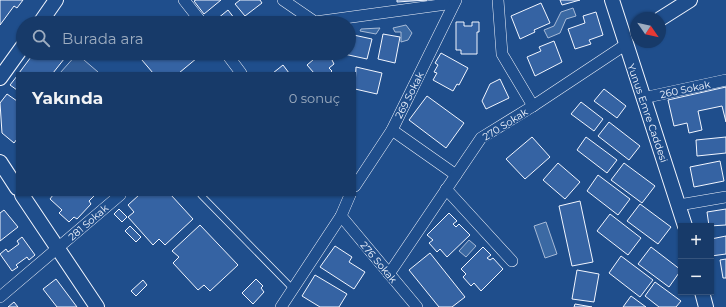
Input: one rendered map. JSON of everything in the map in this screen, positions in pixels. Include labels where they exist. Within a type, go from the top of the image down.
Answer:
[{"type":"street","points":[[45,16],[56,0]]},
{"type":"street","points":[[184,0],[197,16]]},
{"type":"street","points":[[283,0],[306,16]]},
{"type":"street","points":[[498,0],[502,54],[534,106]]},
{"type":"street","name":"Yunus Emre Caddesi","points":[[612,0],[630,39]]},
{"type":"street","points":[[666,15],[690,0]]},
{"type":"street","points":[[355,16],[455,1]]},
{"type":"street","name":"269 Sokak","points":[[356,184],[392,130],[455,1]]},
{"type":"street","name":"270 Sokak","points":[[389,274],[481,138],[534,106],[630,42]]},
{"type":"street","name":"Yunus Emre Caddesi","points":[[632,48],[643,98],[680,205],[684,223]]},
{"type":"street","points":[[0,78],[16,56]]},
{"type":"street","points":[[231,60],[240,72]]},
{"type":"street","name":"260 Sokak","points":[[643,98],[726,80]]},
{"type":"street","points":[[392,130],[456,175]]},
{"type":"street","points":[[0,162],[16,186]]},
{"type":"street","points":[[446,189],[512,261]]},
{"type":"street","points":[[23,196],[57,250],[97,307]]},
{"type":"street","name":"281 Sokak","points":[[0,297],[119,196]]},
{"type":"street","points":[[281,307],[341,216],[350,196]]},
{"type":"street","points":[[680,205],[726,197]]},
{"type":"street","name":"276 Sokak","points":[[341,216],[417,307]]},
{"type":"street","points":[[703,295],[706,307]]},
{"type":"lane","points":[[202,196],[293,289]]},
{"type":"shaded area","points":[[573,8],[576,16],[566,19],[560,33],[548,38],[544,30],[554,26],[561,12]]},
{"type":"shaded area","points":[[406,25],[412,33],[408,40],[401,42],[401,32],[395,32],[393,28]]},
{"type":"shaded area","points":[[380,28],[376,34],[360,31],[361,29]]},
{"type":"shaded area","points":[[72,60],[84,60],[98,72],[61,72]]},
{"type":"shaded area","points":[[546,222],[557,254],[545,258],[534,226]]},
{"type":"shaded area","points":[[469,240],[476,246],[466,257],[459,251]]},
{"type":"building","points":[[0,0],[23,0],[17,8],[14,6],[0,25]]},
{"type":"building","points":[[221,0],[204,14],[194,1]]},
{"type":"building","points":[[240,0],[260,0],[262,3],[245,16],[235,4]]},
{"type":"building","points":[[397,0],[427,0],[397,2]]},
{"type":"building","points":[[560,0],[580,0],[562,5]]},
{"type":"building","points":[[541,3],[550,23],[534,30],[535,32],[520,39],[511,16]]},
{"type":"building","points":[[228,10],[233,16],[221,16]]},
{"type":"building","points":[[596,12],[603,35],[589,40],[591,44],[575,49],[568,29],[585,23],[583,16]]},
{"type":"building","points":[[456,22],[464,22],[464,26],[472,26],[472,22],[479,22],[479,32],[477,32],[477,54],[461,54],[461,50],[456,50]]},
{"type":"building","points":[[383,34],[400,37],[395,63],[378,59]]},
{"type":"building","points":[[356,36],[372,39],[367,59],[356,57]]},
{"type":"building","points":[[554,41],[562,62],[535,76],[527,57],[541,51],[539,47]]},
{"type":"building","points":[[441,53],[468,68],[459,85],[457,84],[453,91],[433,80],[437,73],[434,72],[438,65],[435,63]]},
{"type":"building","points":[[29,60],[63,60],[54,72],[20,72]]},
{"type":"building","points":[[142,60],[195,60],[180,72],[152,72]]},
{"type":"building","points":[[313,60],[332,60],[334,64],[329,68],[332,71],[331,72],[313,72],[307,65]]},
{"type":"building","points":[[283,65],[288,72],[274,72]]},
{"type":"building","points":[[356,67],[382,73],[377,94],[356,89]]},
{"type":"building","points":[[16,77],[16,89],[10,85]]},
{"type":"building","points":[[500,79],[509,98],[486,109],[482,101],[490,84]]},
{"type":"building","points":[[726,87],[726,122],[722,106],[698,111],[702,130],[689,133],[687,123],[674,126],[668,100]]},
{"type":"building","points":[[604,89],[626,106],[617,118],[594,101]]},
{"type":"building","points":[[7,94],[16,100],[16,140],[14,143],[2,133],[0,103]]},
{"type":"building","points":[[427,96],[464,123],[446,148],[409,120]]},
{"type":"building","points":[[581,102],[603,119],[594,131],[571,114]]},
{"type":"building","points":[[609,122],[640,146],[629,160],[598,136]]},
{"type":"building","points":[[532,137],[550,157],[525,179],[506,159]]},
{"type":"building","points":[[586,137],[617,160],[607,173],[577,150]]},
{"type":"building","points":[[726,137],[726,153],[697,156],[696,140]]},
{"type":"building","points":[[720,161],[724,181],[694,187],[690,167]]},
{"type":"building","points":[[558,163],[580,182],[565,199],[543,180]]},
{"type":"building","points":[[624,163],[655,186],[642,203],[611,180]]},
{"type":"building","points":[[598,175],[630,199],[618,215],[587,191]]},
{"type":"building","points":[[52,196],[94,196],[89,201],[91,204],[77,219],[74,217],[69,222],[59,213],[62,210],[50,199]]},
{"type":"building","points":[[138,196],[172,196],[193,219],[165,245],[159,239],[153,245],[128,217],[134,212],[128,205]]},
{"type":"building","points":[[580,201],[593,262],[572,266],[559,206]]},
{"type":"building","points":[[640,204],[671,227],[658,244],[627,221]]},
{"type":"building","points":[[119,209],[127,217],[122,222],[114,214]]},
{"type":"building","points":[[726,209],[726,225],[714,226],[714,223],[709,223],[707,212]]},
{"type":"building","points":[[4,210],[18,227],[0,241],[0,213]]},
{"type":"building","points":[[449,213],[457,221],[453,224],[456,227],[459,224],[470,235],[447,257],[440,249],[437,252],[429,243],[433,240],[427,235]]},
{"type":"building","points":[[610,214],[641,238],[628,255],[597,231]]},
{"type":"building","points":[[200,225],[238,265],[210,291],[204,285],[198,290],[173,263],[179,257],[172,251]]},
{"type":"building","points":[[130,226],[141,237],[136,242],[125,231]]},
{"type":"building","points":[[726,236],[726,254],[714,256],[714,238]]},
{"type":"building","points":[[22,237],[35,255],[29,260],[27,257],[16,265],[18,267],[12,271],[0,254],[6,249],[8,252],[19,244],[17,241]]},
{"type":"building","points":[[335,246],[352,257],[349,262],[365,272],[354,289],[320,267]]},
{"type":"building","points":[[483,247],[491,255],[487,258],[490,260],[493,258],[503,269],[481,291],[474,283],[471,286],[463,277],[466,274],[461,269]]},
{"type":"building","points":[[651,247],[678,268],[678,274],[669,287],[638,264]]},
{"type":"building","points":[[430,253],[465,297],[452,307],[439,307],[409,270]]},
{"type":"building","points":[[621,256],[653,280],[640,297],[609,273]]},
{"type":"building","points":[[726,259],[726,278],[723,278],[720,260]]},
{"type":"building","points":[[577,270],[599,274],[594,302],[572,299]]},
{"type":"building","points":[[315,275],[347,294],[339,307],[320,307],[302,296]]},
{"type":"building","points":[[56,279],[77,307],[57,307],[43,289]]},
{"type":"building","points":[[256,279],[263,286],[261,288],[264,292],[253,304],[242,293]]},
{"type":"building","points":[[143,280],[147,285],[136,296],[131,291]]},
{"type":"building","points":[[655,282],[681,301],[676,307],[659,307],[645,296]]},
{"type":"building","points":[[631,296],[646,307],[623,307]]},
{"type":"building","points":[[14,302],[18,307],[8,307]]},
{"type":"building","points":[[575,304],[592,307],[574,307]]}]
